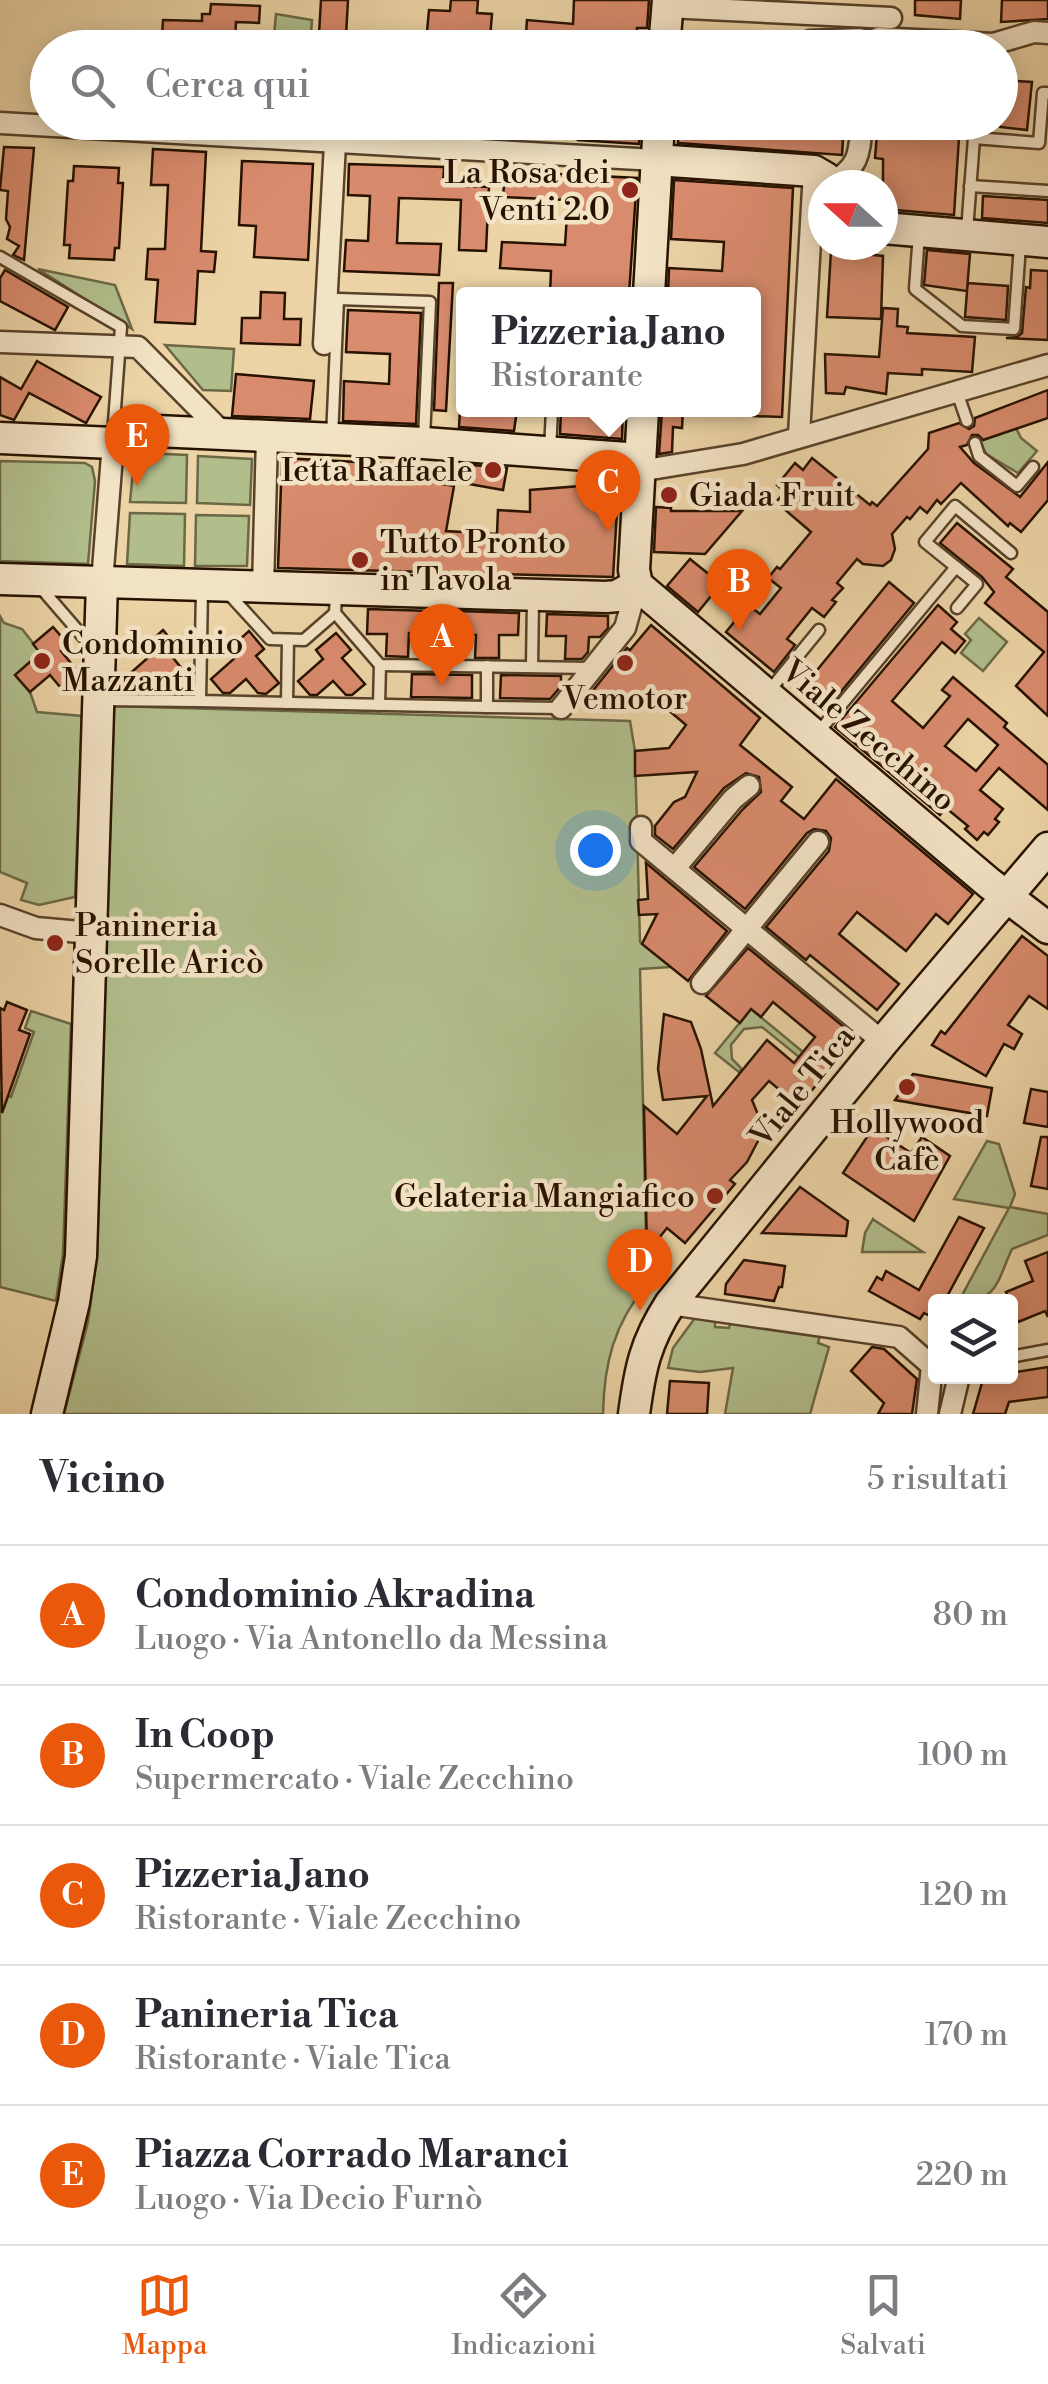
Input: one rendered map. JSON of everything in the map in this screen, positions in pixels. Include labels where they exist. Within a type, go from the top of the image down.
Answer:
[{"type":"street","points":[[666,30],[668,3],[891,9]]},
{"type":"street","points":[[1018,37],[1048,33]]},
{"type":"street","points":[[0,124],[30,125]]},
{"type":"street","points":[[291,140],[656,160],[808,178]]},
{"type":"street","points":[[649,287],[657,140]]},
{"type":"street","points":[[847,170],[859,156],[860,140]]},
{"type":"street","points":[[324,344],[335,144]]},
{"type":"street","points":[[898,230],[1034,240]]},
{"type":"street","points":[[800,435],[814,260]]},
{"type":"street","points":[[0,342],[138,347],[223,433]]},
{"type":"street","points":[[0,438],[113,443],[134,430],[223,433],[550,452],[640,465],[743,454],[1048,366]]},
{"type":"street","points":[[561,708],[624,628],[637,585],[634,570],[643,417]]},
{"type":"street","points":[[263,588],[268,436]]},
{"type":"street","points":[[47,1413],[81,1256],[102,582],[113,443]]},
{"type":"street","points":[[0,579],[263,588],[335,602],[442,593],[618,596],[637,585]]},
{"type":"street","name":"Viale Zecchino","points":[[637,585],[1006,898],[1048,928]]},
{"type":"street","points":[[675,868],[733,799],[749,786]]},
{"type":"street","points":[[641,827],[642,841],[883,1042]]},
{"type":"street","points":[[702,984],[818,842]]},
{"type":"street","name":"Viale Tica","points":[[637,1404],[650,1334],[670,1304],[883,1042],[1048,848]]},
{"type":"street","points":[[0,915],[36,928],[91,933]]},
{"type":"street","points":[[670,1304],[899,1337],[932,1366],[927,1414]]},
{"type":"street","points":[[950,1414],[957,1384]]},
{"type":"lane","points":[[1000,140],[1039,143],[1043,93],[1048,93]]},
{"type":"lane","points":[[966,235],[974,140]]},
{"type":"lane","points":[[970,186],[1048,191]]},
{"type":"lane","points":[[919,232],[915,289],[962,326],[1014,330],[1034,240]]},
{"type":"lane","points":[[0,256],[121,327],[113,443]]},
{"type":"lane","points":[[332,439],[338,299],[430,302],[424,443]]},
{"type":"lane","points":[[958,392],[967,420]]},
{"type":"lane","points":[[550,452],[552,417]]},
{"type":"lane","points":[[974,443],[979,456],[1018,486],[1033,467]]},
{"type":"lane","points":[[957,608],[976,584],[925,542],[955,506],[1011,552]]},
{"type":"lane","points":[[816,736],[956,567]]},
{"type":"lane","points":[[33,580],[100,655]]},
{"type":"lane","points":[[212,587],[270,640],[304,640],[335,602],[380,664],[379,705]]},
{"type":"lane","points":[[200,702],[212,587]]},
{"type":"lane","points":[[441,666],[442,593]]},
{"type":"lane","points":[[532,667],[533,594]]},
{"type":"lane","points":[[766,694],[819,630]]},
{"type":"lane","points":[[287,703],[288,640]]},
{"type":"lane","points":[[380,664],[592,668]]},
{"type":"lane","points":[[487,666],[487,707]]},
{"type":"lane","points":[[98,700],[561,708]]},
{"type":"lane","points":[[1018,1356],[1048,1350]]},
{"type":"green space","points":[[276,14],[312,20],[311,30],[275,30]]},
{"type":"green space","points":[[38,269],[115,285],[132,329]]},
{"type":"green space","points":[[165,345],[234,349],[231,391],[203,390]]},
{"type":"green space","points":[[1016,428],[1021,438],[1037,451],[1018,473],[986,454],[980,441]]},
{"type":"green space","points":[[143,453],[187,455],[186,503],[130,502],[134,461]]},
{"type":"green space","points":[[198,456],[252,459],[250,505],[197,503]]},
{"type":"green space","points":[[0,461],[85,463],[92,467],[95,481],[88,564],[0,561]]},
{"type":"green space","points":[[130,513],[185,514],[184,566],[127,564]]},
{"type":"green space","points":[[196,515],[249,516],[247,566],[195,566]]},
{"type":"green space","points":[[0,616],[4,623],[22,629],[41,653],[15,675],[30,692],[37,712],[82,716],[75,897],[39,905],[21,900],[27,883],[0,872]]},
{"type":"green space","points":[[979,618],[1007,642],[983,671],[961,653],[971,640],[965,634]]},
{"type":"green space","points":[[114,706],[630,721],[635,751],[640,942],[671,967],[640,969],[647,1284],[626,1314],[613,1345],[603,1414],[64,1414],[88,1322],[97,1254]]},
{"type":"green space","points":[[751,1009],[803,1052],[799,1057],[762,1027],[744,1029],[731,1045],[732,1059],[742,1069],[739,1072],[715,1053]]},
{"type":"green space","points":[[31,1011],[71,1024],[63,1254],[56,1301],[0,1287],[0,1093],[11,1097],[34,1032],[25,1028]]},
{"type":"green space","points":[[987,1141],[999,1144],[1015,1194],[1010,1207],[1048,1214],[1048,1235],[1012,1249],[999,1280],[988,1294],[963,1294],[1009,1208],[954,1199]]},
{"type":"green space","points":[[873,1219],[923,1252],[862,1252],[865,1233]]},
{"type":"green space","points":[[695,1318],[715,1319],[715,1327],[729,1328],[731,1320],[820,1335],[818,1343],[829,1347],[810,1414],[725,1414],[733,1368],[700,1372],[668,1368],[673,1348]]},
{"type":"building","points":[[321,0],[348,0],[346,30],[319,30]]},
{"type":"building","points":[[451,0],[478,0],[477,13],[492,14],[491,30],[427,30],[429,10],[450,11]]},
{"type":"building","points":[[574,0],[649,0],[647,28],[526,30],[527,20],[573,24]]},
{"type":"building","points":[[915,0],[961,0],[960,19],[915,15]]},
{"type":"building","points":[[1002,0],[1048,0],[1048,19],[1001,22]]},
{"type":"building","points":[[211,4],[260,6],[259,23],[236,22],[236,30],[162,30],[163,20],[202,21],[202,14],[210,14]]},
{"type":"building","points":[[1018,81],[1032,82],[1027,130],[1018,129]]},
{"type":"building","points":[[578,140],[639,140],[639,144]]},
{"type":"building","points":[[678,140],[843,140],[842,155],[678,143]]},
{"type":"building","points":[[876,140],[959,140],[954,215],[898,210],[898,170],[883,170],[883,159],[875,158]]},
{"type":"building","points":[[4,147],[34,148],[24,260],[13,255],[19,246],[7,239],[8,191],[0,190]]},
{"type":"building","points":[[153,149],[206,152],[201,251],[216,252],[214,272],[198,271],[195,324],[155,322],[158,280],[146,279],[148,249],[165,249],[168,185],[151,185]]},
{"type":"building","points":[[242,161],[313,164],[308,260],[254,257],[256,226],[239,225]]},
{"type":"building","points":[[349,164],[444,167],[443,185],[489,187],[486,251],[459,250],[461,200],[399,198],[397,243],[441,244],[439,275],[344,271],[346,240],[368,241],[370,196],[348,195]]},
{"type":"building","points":[[74,166],[119,168],[118,183],[123,183],[119,248],[115,248],[114,260],[69,258],[70,245],[64,245],[68,181],[73,181]]},
{"type":"building","points":[[505,171],[637,178],[629,287],[550,287],[551,271],[500,268],[502,242],[565,245],[568,200],[503,197]]},
{"type":"building","points":[[674,180],[793,188],[782,417],[761,416],[761,287],[668,287],[669,268],[722,271],[724,242],[671,239]]},
{"type":"building","points":[[983,196],[1048,200],[1048,223],[982,218]]},
{"type":"building","points":[[927,250],[970,254],[967,290],[968,283],[1008,286],[1006,320],[965,317],[967,291],[924,285]]},
{"type":"building","points":[[830,260],[883,260],[881,319],[827,317]]},
{"type":"building","points":[[5,270],[68,307],[55,330],[0,301],[0,278]]},
{"type":"building","points":[[1031,270],[1048,271],[1048,340],[1006,338],[1022,333]]},
{"type":"building","points":[[439,283],[453,283],[446,411],[434,410]]},
{"type":"building","points":[[261,292],[285,293],[284,319],[301,319],[300,345],[241,343],[242,318],[260,318]]},
{"type":"building","points":[[883,308],[898,309],[897,326],[908,327],[907,333],[975,337],[972,372],[922,369],[922,375],[888,373],[886,394],[846,387],[844,394],[826,393],[825,354],[879,357]]},
{"type":"building","points":[[348,310],[421,313],[416,424],[343,421],[344,381],[389,384],[390,354],[346,352]]},
{"type":"building","points":[[37,361],[101,397],[86,423],[29,393],[14,420],[0,415],[0,377],[21,389]]},
{"type":"building","points":[[236,374],[314,381],[310,419],[232,416]]},
{"type":"building","points":[[1048,390],[1048,418],[983,440],[972,435],[967,445],[960,447],[974,463],[1020,497],[1048,462],[1048,500],[1021,532],[1010,523],[1008,526],[961,483],[941,504],[937,500],[927,513],[920,507],[910,519],[907,517],[892,534],[895,549],[891,560],[883,566],[863,564],[857,559],[837,583],[843,588],[824,617],[812,608],[787,639],[795,645],[774,672],[726,632],[748,605],[760,614],[781,588],[768,578],[811,532],[776,502],[785,492],[777,485],[795,463],[803,470],[812,458],[870,505],[872,502],[877,506],[928,449],[929,433],[959,423],[969,429],[975,418]]},
{"type":"building","points":[[460,417],[516,417],[514,431],[459,427]]},
{"type":"building","points":[[561,417],[623,417],[622,439],[560,434]]},
{"type":"building","points":[[662,417],[683,417],[682,428],[673,427],[672,452],[659,454]]},
{"type":"building","points":[[282,458],[414,465],[412,479],[454,486],[446,531],[497,534],[498,510],[530,512],[530,490],[580,486],[581,475],[619,477],[613,577],[278,568]]},
{"type":"building","points":[[472,465],[507,468],[503,490],[469,484]]},
{"type":"building","points":[[656,507],[671,511],[742,511],[705,554],[654,552]]},
{"type":"building","points":[[957,523],[1013,569],[1006,577],[1048,612],[1048,716],[1016,686],[1044,652],[985,603],[994,592],[982,577],[940,543]]},
{"type":"building","points":[[690,559],[721,584],[698,612],[667,586]]},
{"type":"building","points":[[889,582],[914,603],[825,711],[800,691]]},
{"type":"building","points":[[938,605],[957,622],[951,629],[965,641],[955,653],[942,642],[892,701],[923,728],[950,696],[942,690],[953,677],[1048,765],[1048,810],[999,768],[980,790],[1003,809],[995,819],[999,822],[988,835],[984,832],[977,840],[965,829],[968,826],[946,808],[940,815],[835,727]],"holes":[[[968,719],[998,745],[976,771],[945,746]]]},
{"type":"building","points":[[368,609],[430,611],[429,634],[409,633],[408,657],[386,656],[387,634],[367,634]]},
{"type":"building","points":[[458,611],[519,613],[518,635],[499,635],[499,658],[475,658],[476,635],[457,635]]},
{"type":"building","points":[[547,614],[608,616],[608,628],[600,637],[589,637],[588,652],[582,659],[565,659],[566,636],[546,636]]},
{"type":"building","points":[[651,625],[760,718],[740,745],[792,787],[781,801],[804,819],[836,779],[973,894],[948,924],[936,914],[906,951],[857,912],[839,934],[899,984],[877,1010],[810,955],[806,960],[766,927],[829,851],[831,838],[826,831],[814,829],[807,833],[745,909],[694,867],[761,792],[759,777],[746,773],[724,788],[673,849],[655,835],[655,826],[674,802],[685,797],[697,772],[635,776],[635,751],[669,748],[686,725],[647,692],[635,707],[587,707],[587,698]]},
{"type":"building","name":"Condominio Mazzanti","points":[[53,627],[68,644],[61,651],[80,674],[80,680],[65,693],[50,675],[30,692],[15,675],[40,653],[33,644]]},
{"type":"building","points":[[163,630],[177,647],[170,654],[192,681],[179,692],[171,692],[158,678],[143,692],[136,692],[125,678],[150,656],[143,648]]},
{"type":"building","points":[[249,631],[264,649],[256,656],[279,683],[266,694],[258,693],[246,679],[230,693],[223,693],[211,679],[236,657],[229,649]]},
{"type":"building","points":[[336,633],[351,650],[342,658],[365,684],[352,695],[346,695],[333,681],[317,695],[310,695],[298,681],[323,659],[316,650]]},
{"type":"building","points":[[412,674],[472,675],[472,698],[411,697]]},
{"type":"building","points":[[501,675],[561,676],[561,686],[550,699],[500,698]]},
{"type":"building","points":[[646,863],[727,931],[688,981],[642,944],[657,914],[639,915],[638,900],[648,899]]},
{"type":"building","points":[[1022,936],[1048,956],[1048,1009],[1029,996],[1008,1025],[1022,1034],[1014,1049],[1004,1044],[986,1076],[932,1045],[941,1031],[945,1034]]},
{"type":"building","points":[[748,948],[856,1037],[799,1106],[769,1081],[752,1100],[759,1117],[758,1141],[747,1162],[730,1180],[735,1184],[685,1243],[667,1228],[647,1253],[644,1106],[677,1134],[707,1096],[663,1100],[658,1069],[664,1014],[691,1022],[713,1106],[767,1040],[794,1063],[815,1037],[773,1002],[761,1017],[751,1009],[740,1023],[706,996]]},
{"type":"building","points":[[7,1002],[27,1010],[19,1030],[30,1034],[2,1113],[0,1008],[4,1010]]},
{"type":"building","points":[[913,1074],[992,1088],[987,1116],[895,1100]]},
{"type":"building","points":[[1031,1089],[1048,1092],[1048,1127],[1024,1123]]},
{"type":"building","points":[[873,1128],[911,1153],[922,1137],[950,1156],[914,1221],[843,1173]]},
{"type":"building","points":[[1041,1137],[1048,1137],[1048,1189],[1031,1186]]},
{"type":"building","points":[[800,1187],[848,1221],[846,1236],[762,1233]]},
{"type":"building","points":[[959,1217],[984,1228],[948,1294],[928,1294],[928,1315],[924,1313],[920,1319],[869,1291],[886,1271],[919,1290]]},
{"type":"building","points":[[1048,1252],[1048,1317],[1045,1311],[1018,1322],[1018,1294],[1006,1292],[1033,1281],[1025,1261]]},
{"type":"building","points":[[744,1260],[785,1266],[782,1287],[774,1301],[725,1294],[726,1284]]},
{"type":"building","points":[[872,1347],[884,1349],[917,1379],[912,1414],[878,1414],[884,1403],[851,1371]]},
{"type":"building","points":[[1048,1367],[1048,1397],[1009,1402],[1005,1414],[973,1414],[982,1384],[1018,1384],[1018,1372]]},
{"type":"building","points":[[670,1381],[709,1383],[707,1414],[667,1414]]},
{"type":"place","name":"La Rosa dei Venti 2.0","points":[[630,190]]},
{"type":"place","name":"Ietta Raffaele","points":[[493,470]]},
{"type":"place","name":"Piazza Corrado Maranci","points":[[137,486]]},
{"type":"place","name":"Giada Fruit","points":[[669,495]]},
{"type":"place","name":"Pizzeria Jano","points":[[608,532]]},
{"type":"place","name":"Tutto Pronto in Tavola","points":[[360,560]]},
{"type":"place","name":"In Coop","points":[[739,631]]},
{"type":"place","name":"Condominio Mazzanti","points":[[42,661]]},
{"type":"place","name":"Vemotor","points":[[625,663]]},
{"type":"place","name":"Condominio Akradina","points":[[442,686]]},
{"type":"place","name":"Panineria Sorelle Aricò","points":[[55,943]]},
{"type":"place","name":"Hollywood Cafè","points":[[907,1087]]},
{"type":"place","name":"Gelateria Mangiafico","points":[[715,1196]]},
{"type":"place","name":"Panineria Tica","points":[[640,1311]]}]
